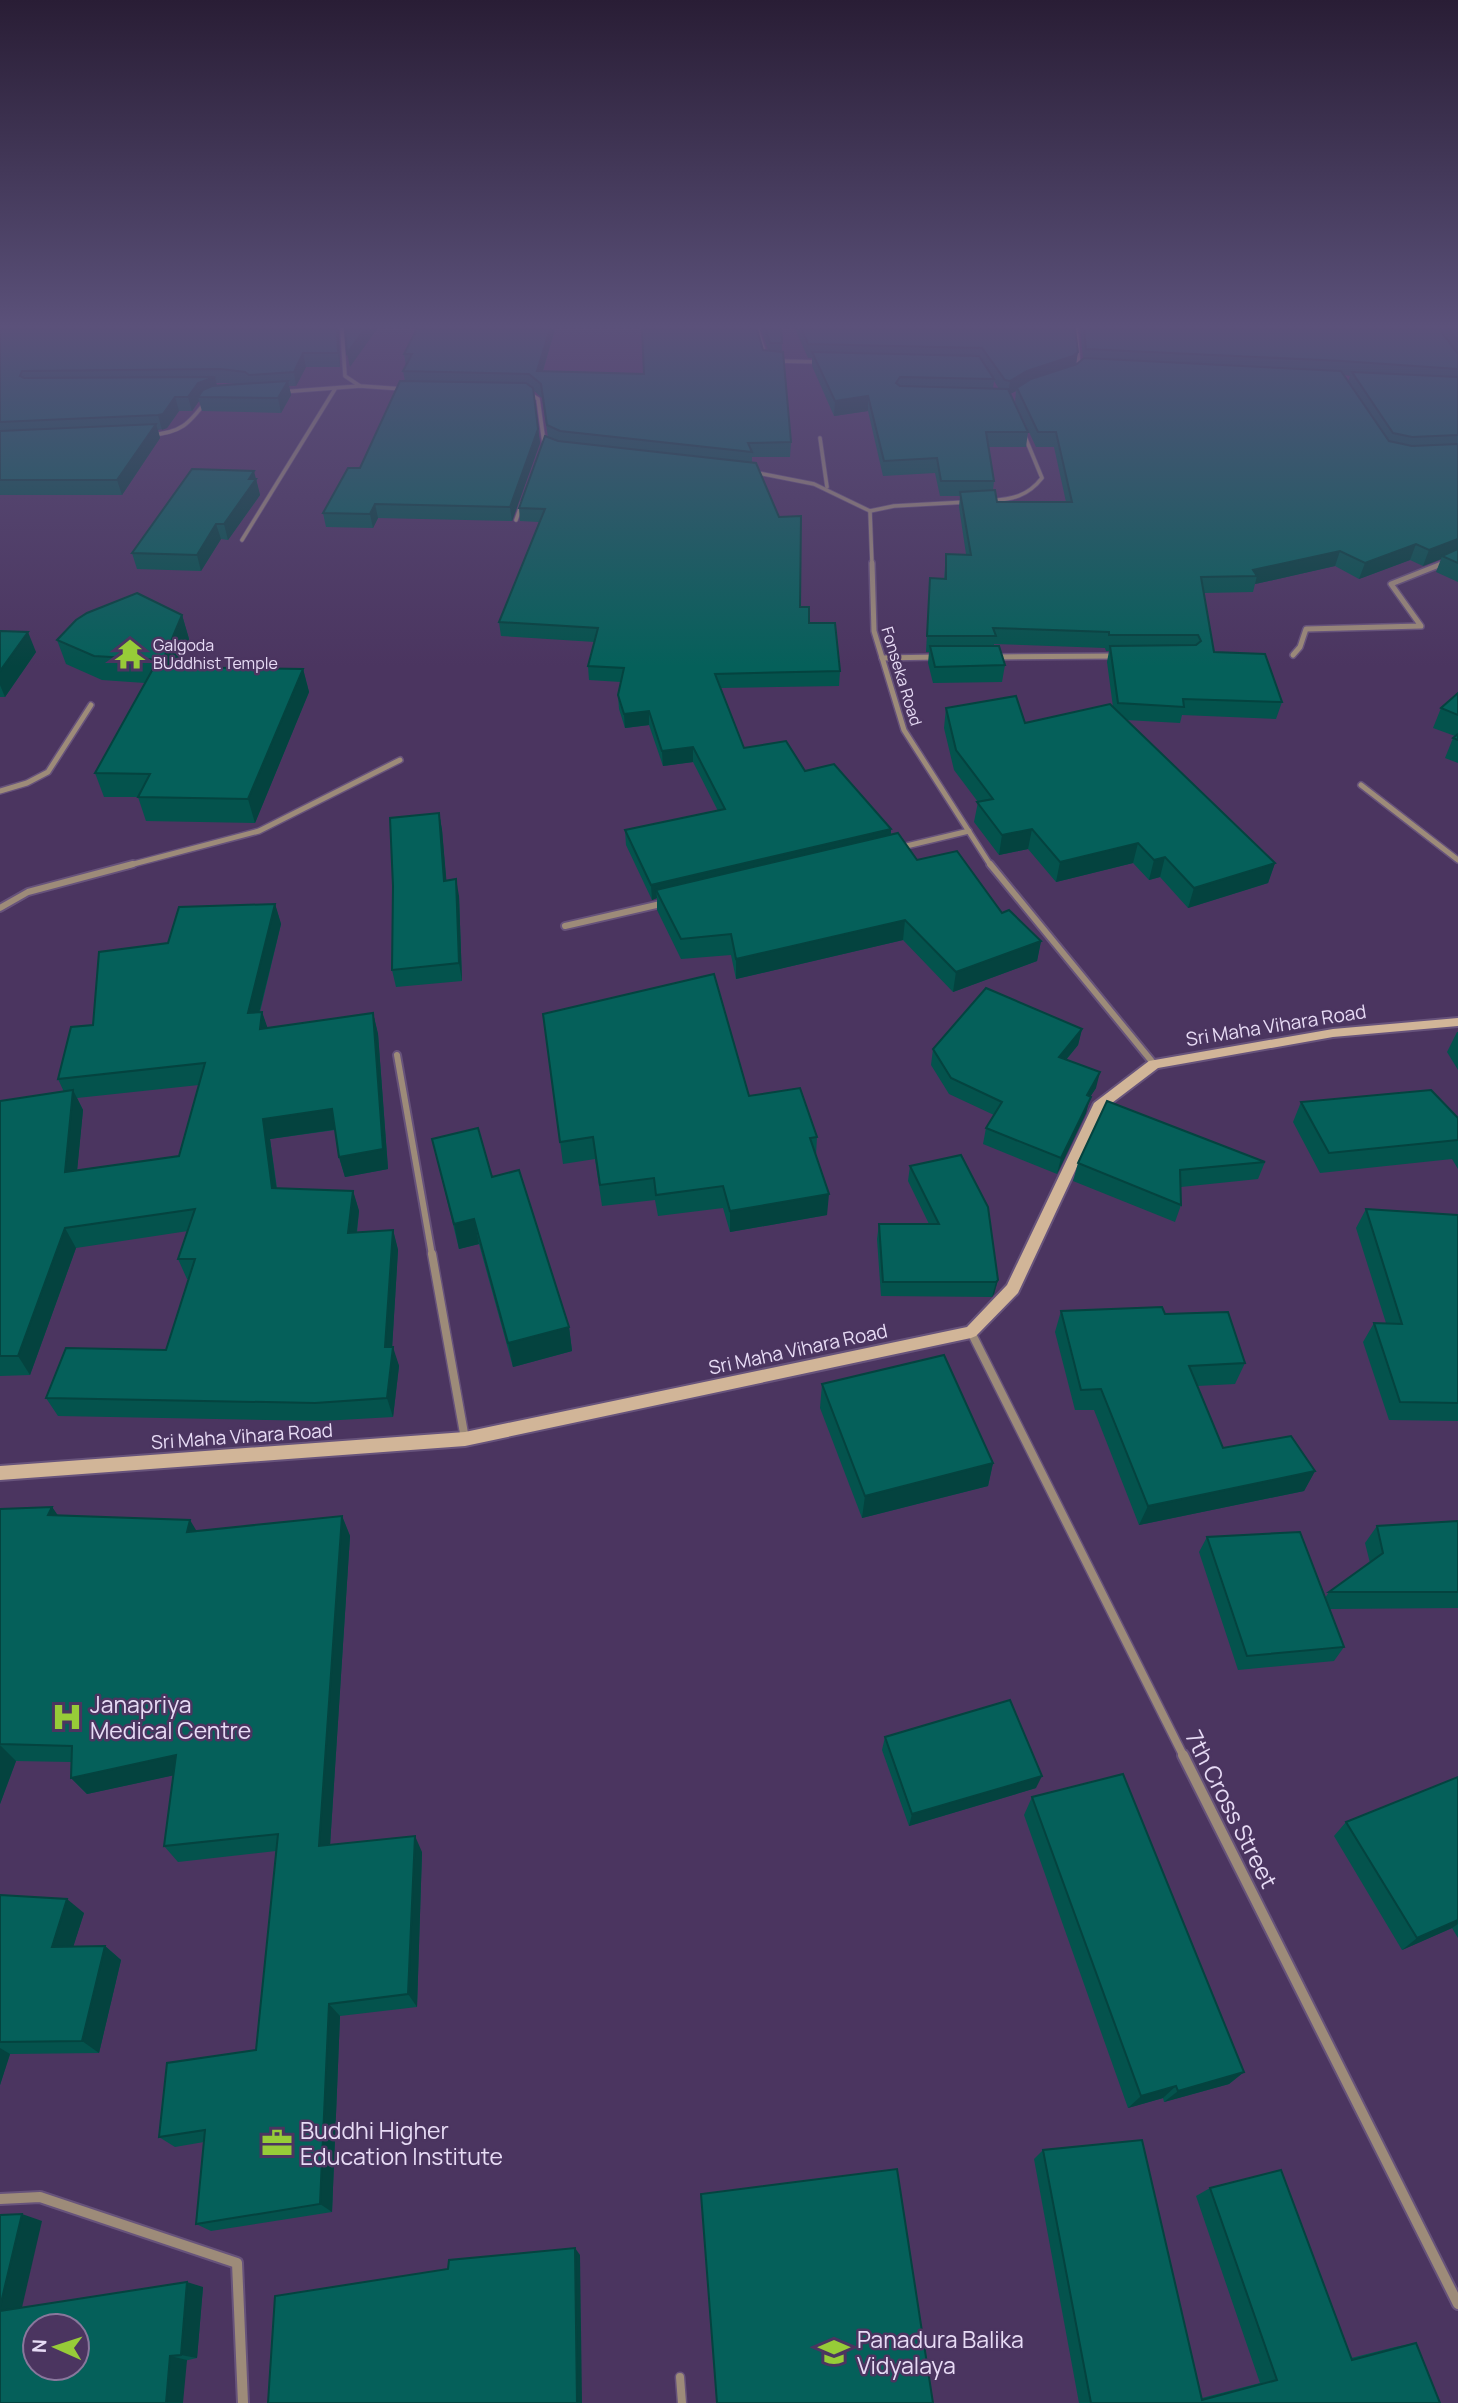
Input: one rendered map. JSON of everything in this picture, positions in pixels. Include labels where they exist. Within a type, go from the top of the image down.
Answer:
[{"type":"street","points":[[242,540],[303,441]]},
{"type":"street","points":[[544,441],[560,450]]},
{"type":"street","points":[[821,441],[827,487]]},
{"type":"street","points":[[985,501],[1009,499],[1031,492],[1042,478],[1027,441]]},
{"type":"street","points":[[747,471],[787,475],[827,487],[870,511],[894,506],[973,502]]},
{"type":"street","points":[[516,520],[525,495]]},
{"type":"street","name":"Fonseka Road","points":[[870,511],[874,631],[904,730],[992,867],[1154,1064]]},
{"type":"street","points":[[1293,655],[1300,647],[1307,629],[1422,626],[1391,584],[1458,557]]},
{"type":"street","points":[[990,657],[1124,656]]},
{"type":"street","points":[[882,657],[949,657]]},
{"type":"street","points":[[0,791],[26,783],[48,772],[92,705]]},
{"type":"street","points":[[0,908],[28,892],[259,831],[400,760]]},
{"type":"street","points":[[1361,785],[1458,860]]},
{"type":"street","points":[[888,850],[969,831]]},
{"type":"street","points":[[565,926],[673,901]]},
{"type":"street","name":"Sri Maha Vihara Road","points":[[0,1473],[465,1439],[971,1332],[1013,1289],[1099,1106],[1154,1064],[1333,1033],[1458,1022]]},
{"type":"street","points":[[397,1055],[465,1439]]},
{"type":"street","name":"7th Cross Street","points":[[971,1332],[1458,2304]]},
{"type":"street","points":[[0,2199],[40,2197],[237,2263],[243,2403]]},
{"type":"lane","points":[[680,2377],[682,2403]]},
{"type":"building","points":[[0,441],[144,441],[117,480],[0,480]]},
{"type":"building","points":[[372,441],[534,441],[510,507],[375,504],[370,514],[323,513],[348,468],[360,468]]},
{"type":"building","points":[[543,441],[756,463],[779,517],[801,516],[800,607],[809,607],[809,623],[835,623],[840,671],[715,674],[744,748],[786,741],[805,771],[834,764],[891,829],[651,885],[625,830],[725,809],[693,747],[662,751],[649,711],[624,714],[618,695],[624,668],[588,666],[598,628],[499,622],[545,509],[519,508]]},
{"type":"building","points":[[653,441],[791,441],[748,443],[752,452]]},
{"type":"building","points":[[879,441],[987,441],[994,481],[941,481],[937,458],[884,461]]},
{"type":"building","points":[[1058,441],[1390,441],[1412,446],[1458,444],[1458,539],[1429,550],[1416,544],[1365,563],[1340,551],[1253,570],[1257,576],[1201,577],[1214,652],[1265,654],[1282,702],[1183,699],[1184,707],[1118,703],[1110,646],[1196,645],[1201,641],[1198,635],[1109,635],[1109,632],[993,628],[996,636],[927,636],[930,578],[946,579],[946,554],[971,555],[960,492],[995,490],[997,502],[1072,502]]},
{"type":"building","points":[[192,469],[254,471],[249,479],[256,479],[224,524],[216,524],[197,555],[132,553]]},
{"type":"building","points":[[1458,549],[1458,563],[1442,556]]},
{"type":"building","points":[[137,593],[182,615],[163,660],[94,656],[57,640],[76,620],[87,613]]},
{"type":"building","points":[[0,631],[28,632],[0,671]]},
{"type":"building","points":[[930,646],[999,646],[1005,665],[935,667]]},
{"type":"building","points":[[154,667],[303,669],[248,799],[138,797],[150,774],[95,773]]},
{"type":"building","points":[[1458,693],[1458,715],[1441,708]]},
{"type":"building","points":[[1016,696],[1025,723],[1110,704],[1275,863],[1194,888],[1165,857],[1154,860],[1138,843],[1060,862],[1032,829],[1002,835],[977,802],[993,799],[956,750],[946,708]]},
{"type":"building","points":[[439,813],[444,881],[456,879],[459,963],[392,970],[393,886],[390,818]]},
{"type":"building","points":[[898,833],[917,860],[957,851],[1002,913],[1009,910],[1041,941],[956,972],[905,920],[736,959],[731,934],[681,939],[656,890]]},
{"type":"building","points":[[275,904],[248,1013],[262,1012],[260,1029],[373,1013],[383,1149],[339,1157],[332,1109],[263,1119],[272,1188],[353,1191],[348,1233],[393,1230],[385,1347],[393,1347],[387,1398],[315,1403],[46,1398],[66,1348],[166,1350],[195,1259],[178,1259],[195,1209],[65,1228],[18,1356],[0,1356],[0,1101],[73,1090],[65,1172],[179,1156],[205,1063],[58,1079],[71,1027],[93,1025],[99,952],[168,943],[179,907]]},
{"type":"building","points":[[714,974],[749,1096],[800,1088],[817,1137],[810,1138],[829,1194],[730,1211],[723,1186],[656,1195],[654,1178],[600,1185],[593,1137],[560,1142],[543,1014]]},
{"type":"building","points":[[986,988],[1082,1029],[1059,1057],[1100,1072],[1087,1095],[1091,1097],[1061,1158],[986,1128],[1002,1102],[951,1078],[933,1049]]},
{"type":"building","points":[[1431,1090],[1458,1118],[1458,1140],[1329,1153],[1301,1102]]},
{"type":"building","points":[[1107,1101],[1265,1162],[1180,1170],[1181,1205],[1078,1163]]},
{"type":"building","points":[[478,1128],[492,1177],[519,1170],[569,1327],[508,1343],[474,1219],[454,1224],[432,1139]]},
{"type":"building","points":[[961,1155],[988,1207],[998,1280],[883,1282],[879,1224],[939,1224],[910,1166]]},
{"type":"building","points":[[1366,1209],[1458,1215],[1458,1403],[1400,1402],[1374,1323],[1402,1324]]},
{"type":"building","points":[[1162,1307],[1165,1314],[1228,1312],[1245,1363],[1189,1366],[1223,1448],[1291,1436],[1315,1471],[1148,1506],[1101,1389],[1081,1390],[1061,1311]]},
{"type":"building","points":[[944,1355],[993,1463],[865,1496],[822,1384]]},
{"type":"building","points":[[52,1507],[48,1515],[190,1520],[187,1532],[342,1516],[319,1846],[415,1836],[408,1994],[329,2004],[320,2204],[196,2224],[205,2130],[159,2137],[167,2063],[256,2050],[278,1834],[164,1846],[176,1755],[71,1778],[72,1746],[0,1744],[0,1509]]},
{"type":"building","points":[[1458,1521],[1458,1592],[1329,1592],[1383,1553],[1377,1526]]},
{"type":"building","points":[[1300,1532],[1344,1647],[1247,1656],[1207,1537]]},
{"type":"building","points":[[1010,1700],[1042,1776],[912,1814],[885,1737]]},
{"type":"building","points":[[1123,1774],[1244,2072],[1178,2091],[1176,2086],[1141,2096],[1032,1797]]},
{"type":"building","points":[[1458,1777],[1458,1920],[1417,1938],[1346,1822]]},
{"type":"building","points":[[0,1895],[67,1899],[52,1947],[105,1946],[82,2041],[0,2042]]},
{"type":"building","points":[[1142,2140],[1202,2400],[1277,2380],[1210,2188],[1281,2170],[1352,2360],[1416,2343],[1440,2403],[1091,2403],[1043,2150]]},
{"type":"building","points":[[897,2169],[933,2403],[717,2403],[701,2194]]},
{"type":"building","points":[[22,2214],[0,2307],[0,2215]]},
{"type":"building","points":[[575,2248],[577,2403],[268,2403],[275,2296],[448,2269],[449,2260]]},
{"type":"building","points":[[187,2282],[181,2355],[170,2356],[166,2403],[0,2403],[0,2311]]},
{"type":"place","name":"Galgoda BUddhist Temple","points":[[130,654]]},
{"type":"place","name":"Janapriya Medical Centre","points":[[67,1717]]},
{"type":"place","name":"Buddhi Higher Education Institute","points":[[277,2143]]},
{"type":"place","name":"Panadura Balika Vidyalaya","points":[[834,2352]]}]
